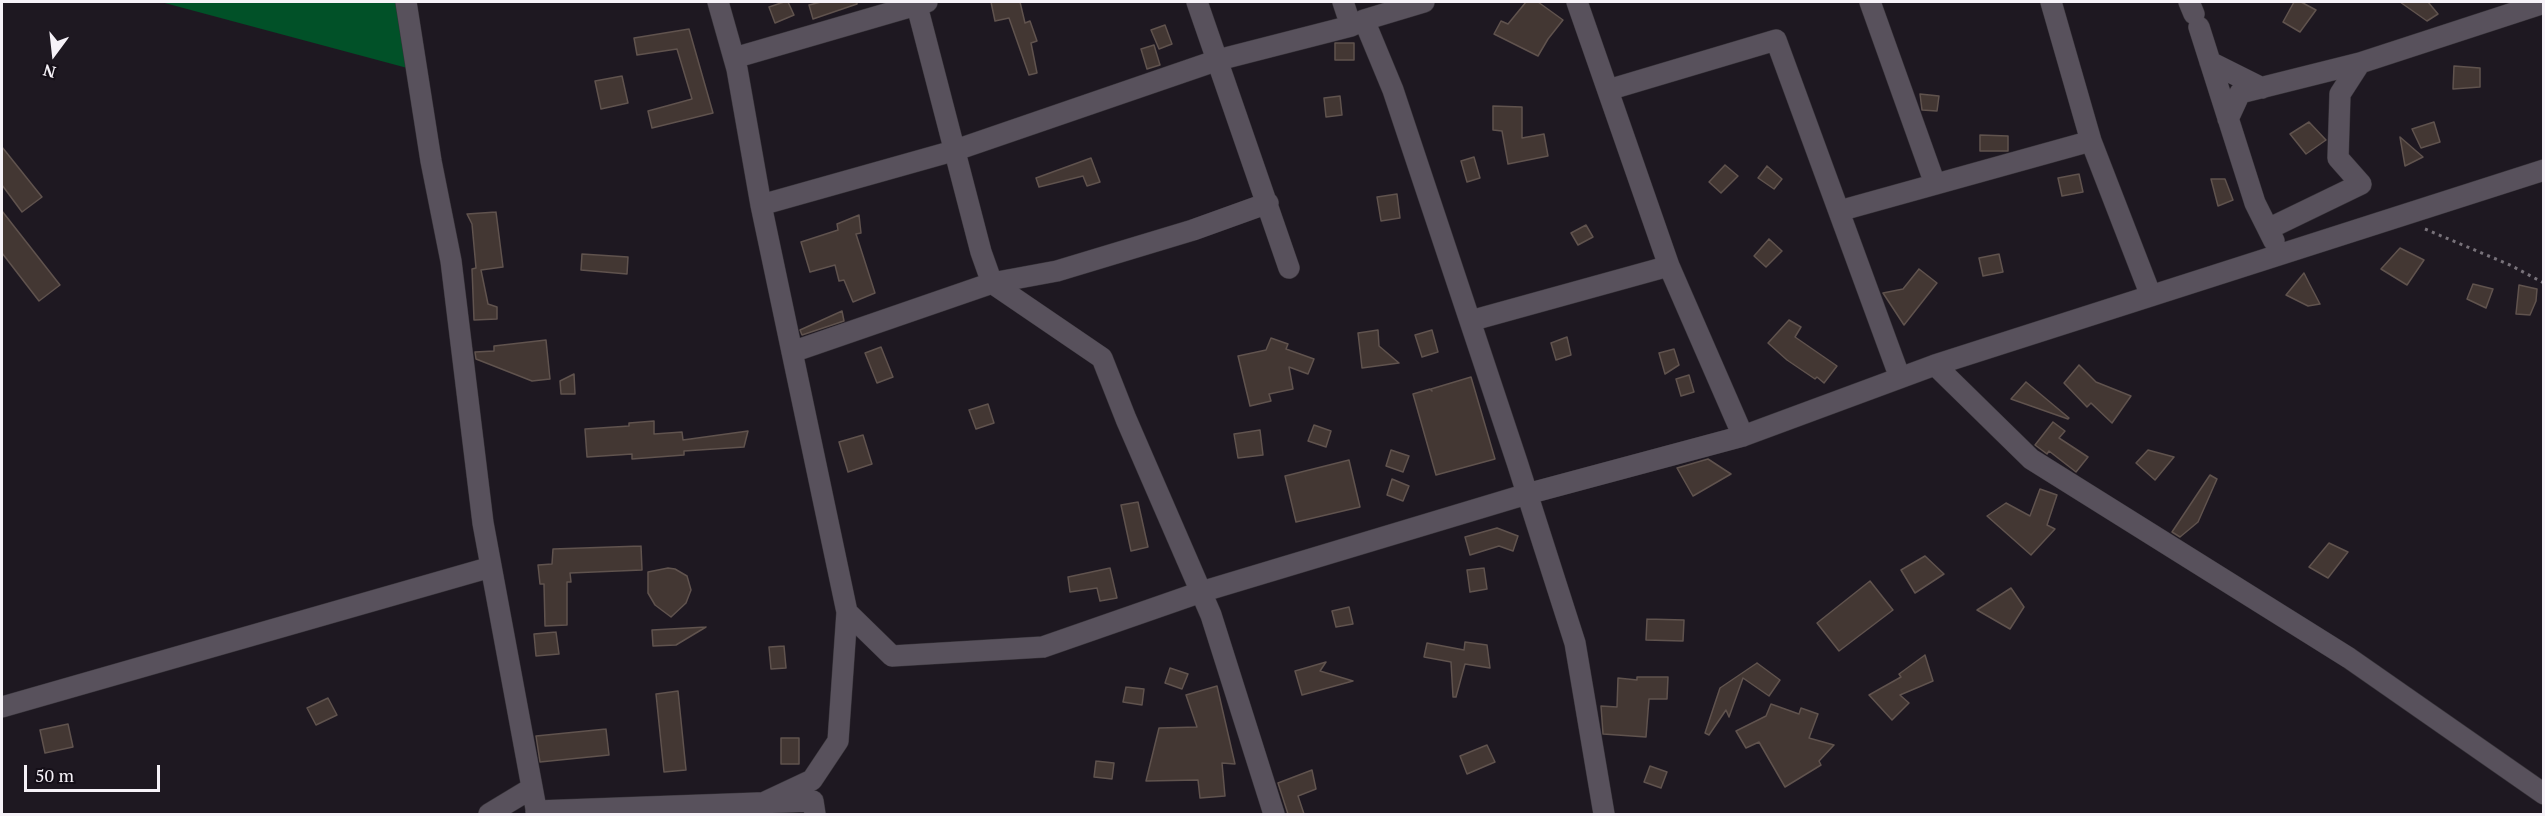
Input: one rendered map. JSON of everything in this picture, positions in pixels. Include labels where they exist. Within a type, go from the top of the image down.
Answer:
[{"type":"street","points":[[406,2],[431,161],[451,261],[483,523],[536,813],[813,801],[815,814]]},
{"type":"street","points":[[718,2],[734,58],[761,205],[847,612],[838,741],[812,780],[762,803]]},
{"type":"street","points":[[1197,2],[1269,202],[1289,268]]},
{"type":"street","points":[[1343,2],[1358,23],[1393,90],[1575,643],[1604,814]]},
{"type":"street","points":[[761,205],[954,151],[1218,60],[1358,23],[1424,2]]},
{"type":"street","points":[[1577,2],[1669,266],[1743,436]]},
{"type":"street","points":[[1870,2],[1935,184]]},
{"type":"street","points":[[2051,2],[2091,141],[2151,296]]},
{"type":"street","points":[[734,58],[920,3],[954,151],[981,252],[992,283],[1102,358],[1211,615],[1274,814]]},
{"type":"street","points":[[2228,119],[2240,93],[2360,63],[2492,10],[2544,3]]},
{"type":"street","points":[[2194,14],[2255,203],[2280,254]]},
{"type":"street","points":[[1608,90],[1776,40],[1900,378]]},
{"type":"street","points":[[2210,62],[2262,88]]},
{"type":"street","points":[[2268,229],[2361,184],[2338,158],[2340,94],[2360,63]]},
{"type":"street","points":[[1839,211],[2091,141]]},
{"type":"street","points":[[847,612],[892,656],[1042,647],[1201,592],[1527,494],[1743,436],[1935,365],[2544,170]]},
{"type":"street","points":[[792,352],[992,283],[1057,271],[1193,230],[1269,202]]},
{"type":"street","points":[[1470,321],[1669,266]]},
{"type":"street","points":[[1935,365],[2031,459],[2349,658],[2544,794]]},
{"type":"street","points":[[2,707],[491,567]]},
{"type":"street","points":[[489,814],[532,788]]},
{"type":"path","points":[[2422,228],[2510,265],[2544,283]]},
{"type":"green space","points":[[161,2],[399,2],[411,69]]},
{"type":"building","points":[[788,2],[794,15],[775,23],[769,7]]},
{"type":"building","points":[[821,2],[857,2],[857,4],[813,19],[809,5]]},
{"type":"building","points":[[991,2],[1020,2],[1025,23],[1030,21],[1037,41],[1031,43],[1037,73],[1029,75],[1009,18],[995,21]]},
{"type":"building","points":[[1526,2],[1538,2],[1563,20],[1538,56],[1494,34],[1501,21],[1508,24]]},
{"type":"building","points":[[2294,2],[2301,2],[2316,10],[2300,32],[2283,22]]},
{"type":"building","points":[[2400,2],[2428,2],[2438,14],[2427,21]]},
{"type":"building","points":[[1165,25],[1172,44],[1159,49],[1151,30]]},
{"type":"building","points":[[689,29],[713,113],[652,128],[648,111],[692,99],[677,49],[637,55],[634,38]]},
{"type":"building","points":[[1335,43],[1354,43],[1354,60],[1335,60]]},
{"type":"building","points":[[1154,45],[1160,65],[1147,69],[1141,49]]},
{"type":"building","points":[[2454,66],[2480,68],[2480,87],[2453,89]]},
{"type":"building","points":[[622,76],[628,103],[601,109],[595,81]]},
{"type":"building","points":[[1920,94],[1939,96],[1937,111],[1922,110]]},
{"type":"building","points":[[1340,96],[1342,115],[1326,117],[1324,98]]},
{"type":"building","points":[[1493,106],[1522,107],[1522,138],[1544,134],[1548,156],[1508,164],[1502,131],[1493,130]]},
{"type":"building","points":[[2309,122],[2326,140],[2306,154],[2290,134]]},
{"type":"building","points":[[2434,122],[2440,142],[2421,148],[2412,129]]},
{"type":"building","points":[[1980,135],[2008,136],[2008,151],[1980,151]]},
{"type":"building","points":[[2400,137],[2423,157],[2405,166]]},
{"type":"building","points":[[2,147],[42,197],[22,212],[2,185]]},
{"type":"building","points":[[1474,157],[1480,178],[1467,182],[1461,161]]},
{"type":"building","points":[[1091,158],[1100,182],[1087,186],[1083,176],[1039,187],[1036,178]]},
{"type":"building","points":[[1725,165],[1738,176],[1721,193],[1709,182]]},
{"type":"building","points":[[1767,166],[1782,179],[1774,189],[1758,178]]},
{"type":"building","points":[[2079,174],[2083,192],[2062,196],[2058,178]]},
{"type":"building","points":[[2211,179],[2225,179],[2233,200],[2218,206]]},
{"type":"building","points":[[1397,194],[1400,218],[1381,221],[1377,197]]},
{"type":"building","points":[[2,211],[60,285],[39,301],[2,253]]},
{"type":"building","points":[[496,212],[503,267],[481,270],[488,304],[497,307],[497,319],[474,320],[472,269],[476,268],[472,224],[467,214]]},
{"type":"building","points":[[859,215],[861,233],[856,234],[875,293],[853,302],[844,280],[839,281],[835,265],[810,272],[801,242],[838,230],[837,224]]},
{"type":"building","points":[[1586,225],[1593,237],[1578,245],[1571,233]]},
{"type":"building","points":[[1769,239],[1782,251],[1766,267],[1754,256]]},
{"type":"building","points":[[2400,248],[2424,260],[2407,285],[2381,269]]},
{"type":"building","points":[[582,254],[628,257],[627,274],[581,270]]},
{"type":"building","points":[[1999,254],[2003,272],[1983,276],[1979,258]]},
{"type":"building","points":[[1919,269],[1937,283],[1904,325],[1883,293],[1903,289]]},
{"type":"building","points":[[2304,273],[2320,304],[2308,306],[2286,295]]},
{"type":"building","points":[[2473,284],[2493,289],[2486,308],[2467,299]]},
{"type":"building","points":[[2519,285],[2537,289],[2536,301],[2530,315],[2516,314]]},
{"type":"building","points":[[842,311],[844,321],[802,335],[800,330]]},
{"type":"building","points":[[1789,320],[1801,327],[1795,337],[1837,366],[1824,383],[1787,360],[1768,343]]},
{"type":"building","points":[[1378,330],[1379,346],[1399,363],[1362,368],[1358,333]]},
{"type":"building","points":[[1432,330],[1438,352],[1422,357],[1415,335]]},
{"type":"building","points":[[1567,337],[1571,355],[1556,360],[1551,343]]},
{"type":"building","points":[[1271,338],[1288,344],[1286,349],[1314,359],[1308,374],[1289,367],[1293,389],[1269,394],[1271,401],[1250,406],[1238,356],[1266,350]]},
{"type":"building","points":[[546,340],[550,379],[532,381],[476,359],[475,352],[494,351],[494,346]]},
{"type":"building","points":[[881,347],[893,377],[877,383],[865,353]]},
{"type":"building","points":[[1674,349],[1679,365],[1665,374],[1659,353]]},
{"type":"building","points":[[2079,365],[2096,382],[2131,396],[2112,423],[2091,403],[2087,407],[2064,383]]},
{"type":"building","points":[[574,374],[575,394],[561,394],[560,381]]},
{"type":"building","points":[[1689,375],[1694,392],[1681,396],[1676,379]]},
{"type":"building","points":[[1471,377],[1495,459],[1436,475],[1413,394],[1430,389],[1432,391],[1431,389]]},
{"type":"building","points":[[2026,382],[2069,418],[2011,399]]},
{"type":"building","points":[[988,404],[994,423],[976,429],[969,410]]},
{"type":"building","points":[[654,421],[654,434],[682,432],[683,440],[748,431],[744,447],[684,451],[684,455],[632,459],[632,454],[587,457],[585,429],[629,426],[629,423]]},
{"type":"building","points":[[2053,422],[2065,431],[2059,438],[2088,457],[2076,472],[2049,451],[2047,454],[2035,445]]},
{"type":"building","points":[[1314,425],[1331,431],[1326,447],[1308,441]]},
{"type":"building","points":[[1260,430],[1263,455],[1238,458],[1234,434]]},
{"type":"building","points":[[863,435],[872,464],[848,472],[839,442]]},
{"type":"building","points":[[1391,450],[1409,456],[1403,472],[1386,466]]},
{"type":"building","points":[[2148,450],[2174,457],[2155,480],[2136,463]]},
{"type":"building","points":[[1708,459],[1731,474],[1693,496],[1677,468]]},
{"type":"building","points":[[1349,460],[1360,507],[1296,522],[1285,476]]},
{"type":"building","points":[[2210,475],[2217,479],[2198,522],[2180,537],[2172,532]]},
{"type":"building","points":[[1392,479],[1409,486],[1403,501],[1387,495]]},
{"type":"building","points":[[2040,489],[2057,495],[2047,525],[2055,529],[2031,555],[1987,516],[2006,503],[2030,516]]},
{"type":"building","points":[[1138,502],[1148,547],[1131,551],[1121,505]]},
{"type":"building","points":[[1497,528],[1518,536],[1513,551],[1499,546],[1470,555],[1465,537]]},
{"type":"building","points":[[2329,543],[2348,552],[2328,578],[2309,567]]},
{"type":"building","points":[[641,546],[642,570],[570,573],[571,582],[567,582],[567,625],[545,626],[544,584],[540,584],[538,565],[552,564],[553,549]]},
{"type":"building","points":[[1925,556],[1944,574],[1915,593],[1901,570]]},
{"type":"building","points":[[668,568],[687,576],[691,590],[686,603],[671,617],[655,605],[648,593],[648,572]]},
{"type":"building","points":[[1110,568],[1117,598],[1100,601],[1097,588],[1070,592],[1068,577]]},
{"type":"building","points":[[1484,568],[1487,589],[1470,592],[1467,570]]},
{"type":"building","points":[[1870,581],[1893,610],[1839,651],[1817,623]]},
{"type":"building","points":[[2011,588],[2024,607],[2010,629],[1977,610]]},
{"type":"building","points":[[1349,607],[1353,624],[1336,627],[1332,611]]},
{"type":"building","points":[[1647,619],[1684,620],[1683,641],[1646,640]]},
{"type":"building","points":[[706,627],[676,645],[653,646],[652,630]]},
{"type":"building","points":[[556,632],[559,654],[536,656],[534,634]]},
{"type":"building","points":[[1465,642],[1487,645],[1490,668],[1465,664],[1456,697],[1453,697],[1451,662],[1424,657],[1427,643],[1464,650]]},
{"type":"building","points":[[784,646],[786,668],[771,669],[769,647]]},
{"type":"building","points":[[1925,655],[1933,681],[1900,695],[1909,703],[1892,720],[1869,695],[1901,677],[1899,674]]},
{"type":"building","points":[[1326,662],[1320,671],[1353,681],[1302,695],[1295,671]]},
{"type":"building","points":[[1757,663],[1780,680],[1769,696],[1743,678],[1729,717],[1726,710],[1709,735],[1705,733],[1720,688]]},
{"type":"building","points":[[1170,668],[1188,674],[1182,689],[1165,683]]},
{"type":"building","points":[[1637,677],[1668,677],[1667,699],[1649,699],[1646,737],[1603,734],[1601,706],[1617,707],[1618,678],[1637,680]]},
{"type":"building","points":[[1217,686],[1235,764],[1222,763],[1225,796],[1200,798],[1198,780],[1146,781],[1159,728],[1197,727],[1186,695]]},
{"type":"building","points":[[1126,687],[1144,689],[1142,705],[1123,702]]},
{"type":"building","points":[[678,691],[686,770],[664,772],[656,694]]},
{"type":"building","points":[[328,698],[337,715],[316,725],[307,708]]},
{"type":"building","points":[[1771,704],[1799,714],[1801,708],[1818,714],[1809,738],[1834,745],[1819,761],[1821,765],[1785,787],[1759,742],[1746,748],[1736,731],[1766,716]]},
{"type":"building","points":[[68,724],[73,747],[45,753],[40,730]]},
{"type":"building","points":[[606,729],[609,755],[540,762],[536,736]]},
{"type":"building","points":[[781,738],[799,738],[799,764],[781,764]]},
{"type":"building","points":[[1487,745],[1495,762],[1467,774],[1460,756]]},
{"type":"building","points":[[1096,761],[1114,763],[1112,779],[1094,777]]},
{"type":"building","points":[[1650,766],[1667,772],[1661,788],[1644,782]]},
{"type":"building","points":[[1312,770],[1316,789],[1298,796],[1304,814],[1288,814],[1278,783]]}]
